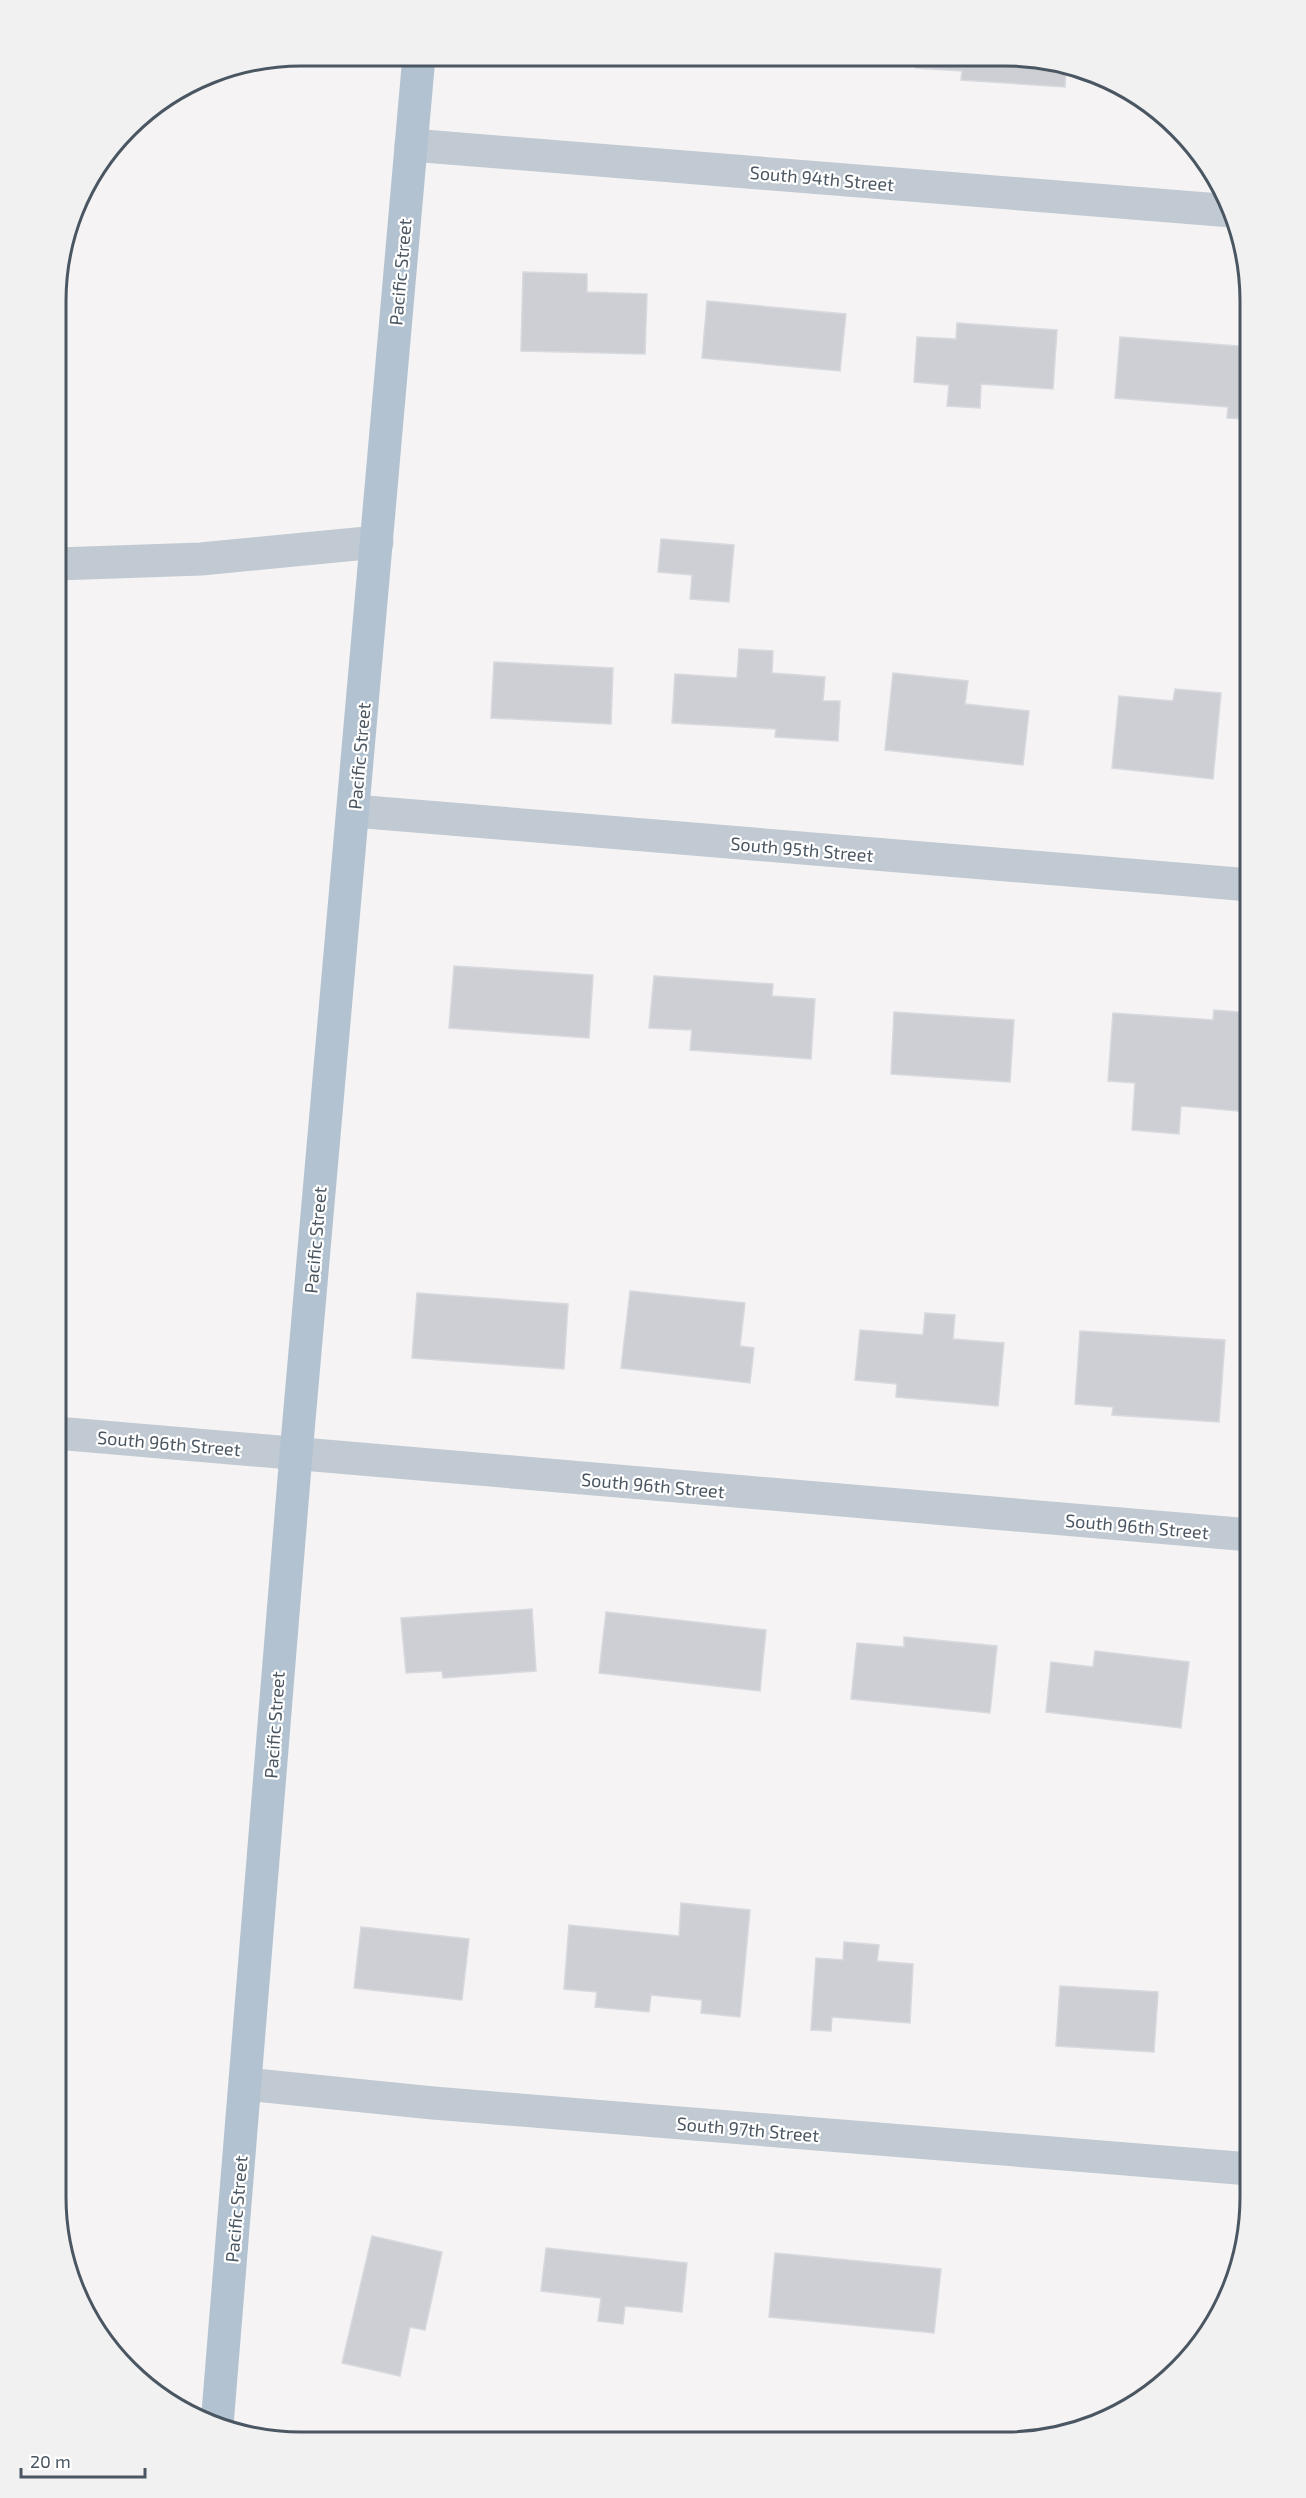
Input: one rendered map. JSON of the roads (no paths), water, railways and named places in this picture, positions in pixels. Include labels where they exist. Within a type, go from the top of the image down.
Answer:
[{"type":"main road","name":"Pacific Street","points":[[218,2417],[296,1454],[418,66]]},
{"type":"street","name":"South 94th Street","points":[[411,145],[1222,211]]},
{"type":"street","points":[[66,564],[201,559],[377,542]]},
{"type":"street","name":"South 95th Street","points":[[354,811],[1240,884]]},
{"type":"street","name":"South 96th Street","points":[[66,1434],[1240,1534]]},
{"type":"street","name":"South 97th Street","points":[[246,2084],[445,2104],[1240,2168]]}]
